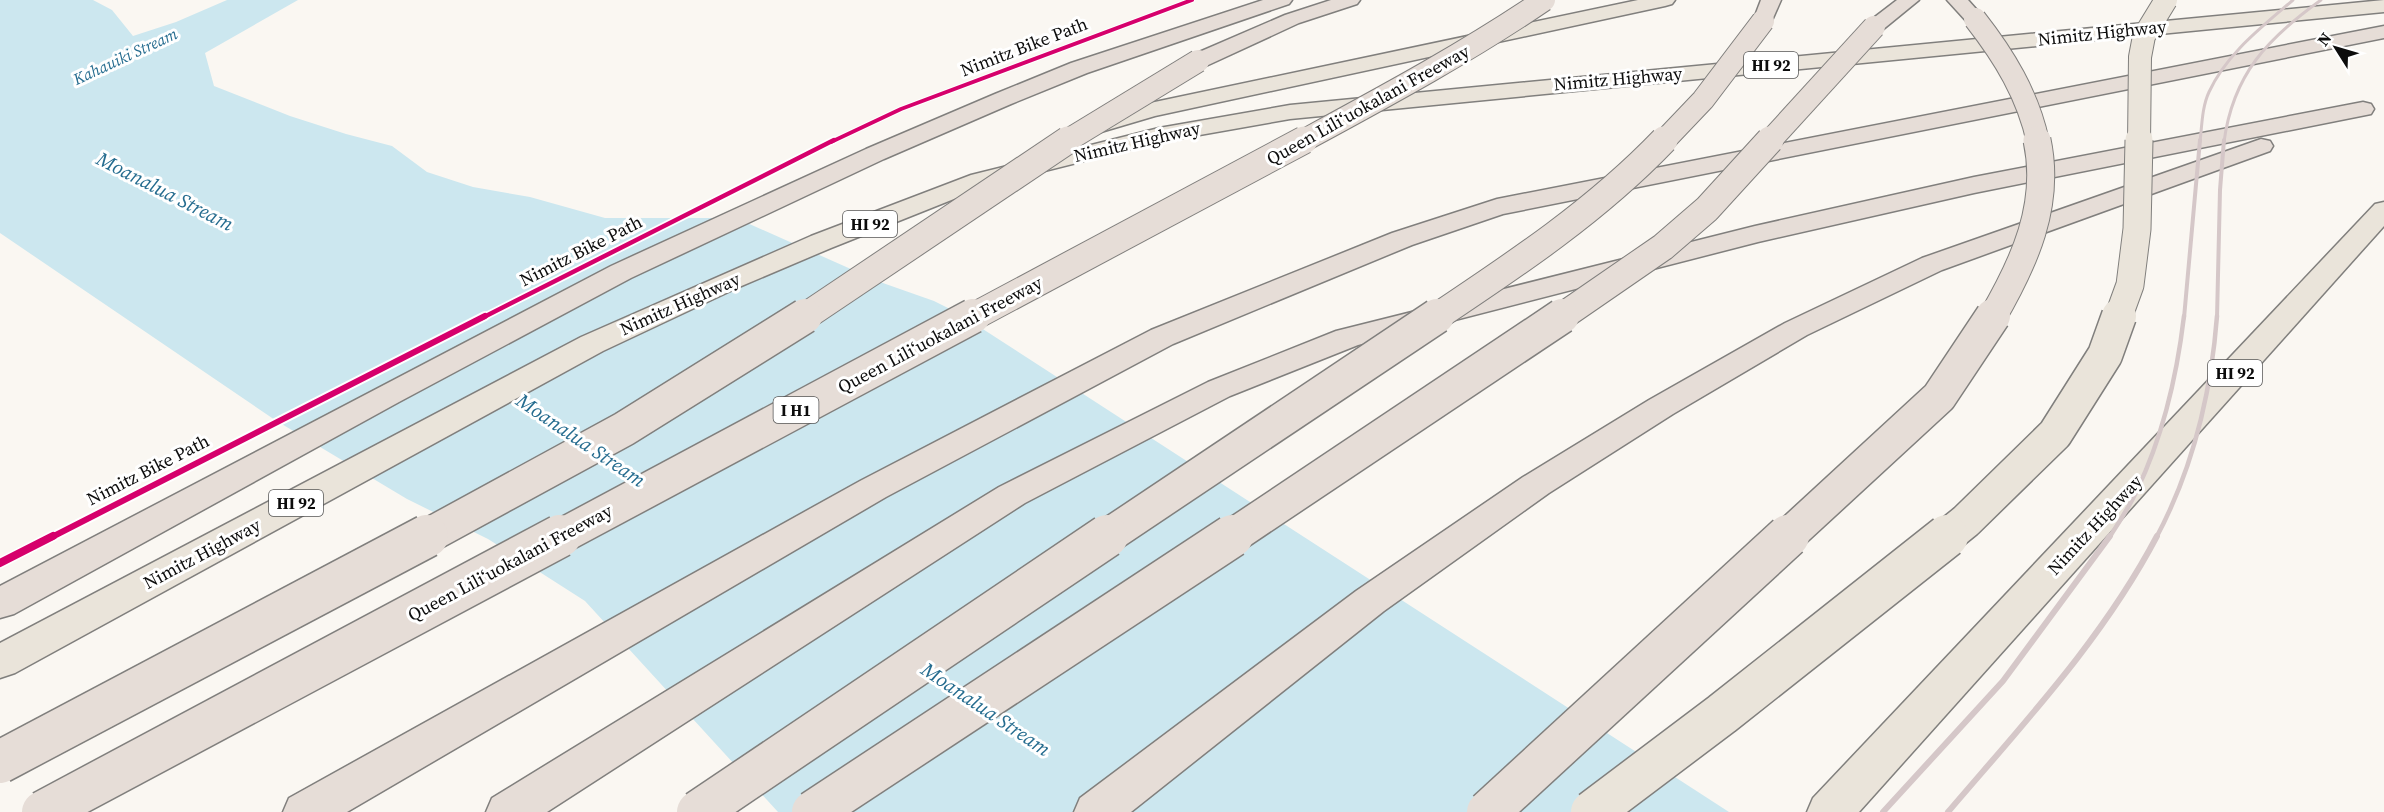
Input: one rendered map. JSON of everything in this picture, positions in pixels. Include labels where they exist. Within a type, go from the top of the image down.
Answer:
[{"type":"highway","points":[[0,604],[387,394],[621,272],[875,154],[1003,99],[1079,69],[1282,0]]},
{"type":"highway","points":[[0,762],[523,485],[698,385],[811,313],[1086,129],[1198,61],[1292,19],[1350,0]]},
{"type":"highway","name":"Queen Liliʻuokalani Freeway","points":[[44,812],[1403,88],[1498,31],[1544,0]]},
{"type":"highway","points":[[699,812],[865,697],[1511,267],[1596,204],[1651,154],[1703,100],[1763,21],[1772,0]]},
{"type":"highway","points":[[813,812],[1455,390],[1663,247],[1707,209],[1874,27],[1909,0]]},
{"type":"highway","points":[[1488,812],[1939,397],[1979,342],[2010,287],[2037,220],[2042,183],[2036,133],[2021,91],[2004,58],[1957,0]]},
{"type":"highway","points":[[306,812],[873,489],[1162,337],[1402,239],[1497,207],[2384,32]]},
{"type":"highway","points":[[509,812],[1012,495],[1219,389],[1347,339],[1755,234],[1974,185],[2373,106]]},
{"type":"highway","points":[[1097,812],[1370,601],[1536,485],[1661,407],[1796,329],[1932,264],[2373,106]]},
{"type":"main road","points":[[1154,122],[1665,0]]},
{"type":"main road","points":[[1592,812],[1722,714],[1966,521],[2055,434],[2105,355],[2130,285],[2137,229],[2140,57],[2144,36],[2166,0]]},
{"type":"main road","name":"Nimitz Highway","points":[[0,662],[592,344],[790,255],[980,180],[1154,122],[1302,111],[2384,6]]},
{"type":"main road","name":"Nimitz Highway","points":[[1830,812],[2384,210]]},
{"type":"water","points":[[0,0],[93,0],[112,10],[133,36],[176,22],[227,0],[298,0],[205,53],[214,86],[290,116],[392,146],[427,172],[473,187],[530,197],[605,218],[736,218],[880,282],[934,301],[958,313],[1729,812],[778,812],[585,601],[488,539],[407,499],[275,420],[0,233]]},
{"type":"railway","points":[[2200,142],[2205,104],[2209,92],[2225,65],[2246,42],[2293,0]]},
{"type":"railway","points":[[2224,142],[2236,96],[2256,60],[2285,29],[2321,0]]},
{"type":"railway","points":[[2184,318],[2200,140]]},
{"type":"railway","points":[[2217,318],[2220,190],[2224,140]]},
{"type":"railway","points":[[2109,538],[2134,496],[2154,448],[2168,405],[2184,316]]},
{"type":"railway","points":[[2157,536],[2180,485],[2198,430],[2210,374],[2217,316]]},
{"type":"railway","points":[[1883,812],[2003,681],[2110,536]]},
{"type":"railway","points":[[1948,812],[2033,713],[2087,645],[2136,574],[2157,536]]},
{"type":"cycle path","name":"Nimitz Bike Path","points":[[0,563],[800,156],[901,109],[1192,0]]},
{"type":"water label","name":"Kahauiki Stream","points":[[125,56]]},
{"type":"water label","name":"Moanalua Stream","points":[[165,191]]},
{"type":"water label","name":"Moanalua Stream","points":[[581,440]]},
{"type":"water label","name":"Moanalua Stream","points":[[986,709]]}]
